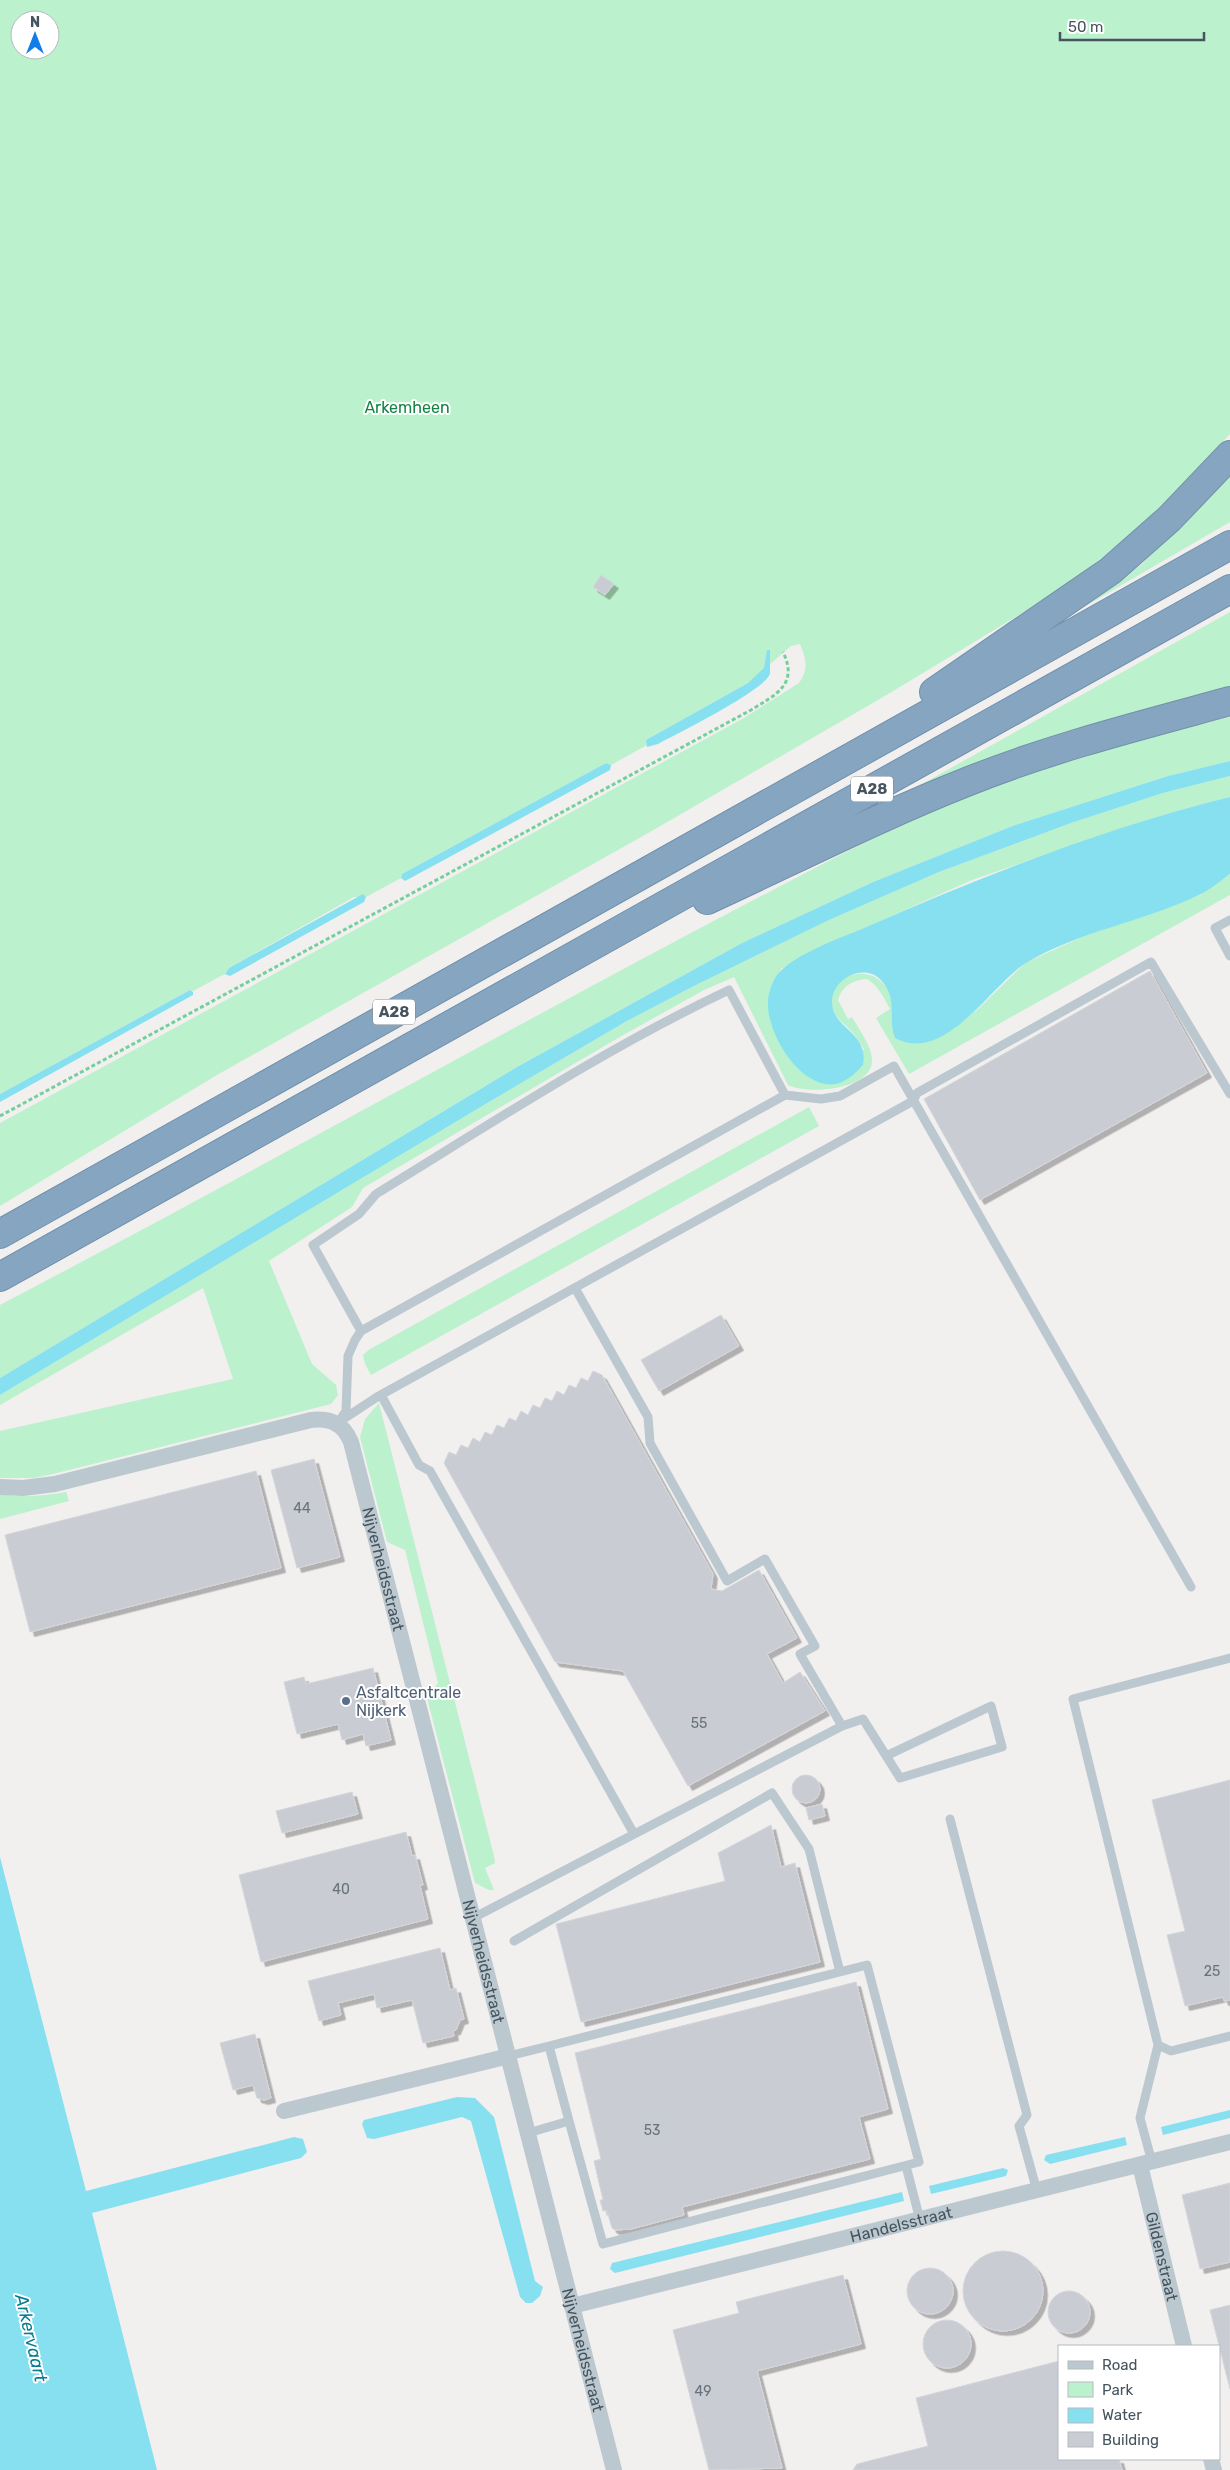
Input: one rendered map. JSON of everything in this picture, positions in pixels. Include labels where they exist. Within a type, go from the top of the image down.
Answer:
[{"type":"highway","name":"A28","points":[[783,795],[1110,571],[1169,520],[1230,455]]},
{"type":"highway","name":"A28","points":[[0,1234],[1230,545]]},
{"type":"highway","name":"A28","points":[[0,1277],[1230,589]]},
{"type":"highway","name":"A28","points":[[514,990],[907,806],[970,780],[1051,751],[1230,702]]},
{"type":"street","points":[[0,1487],[42,1487],[310,1420],[326,1419],[338,1423]]},
{"type":"street","name":"Nijverheidsstraat","points":[[338,1423],[346,1431],[352,1442],[614,2470]]},
{"type":"street","points":[[284,2112],[509,2056]]},
{"type":"street","name":"Handelsstraat","points":[[572,2306],[918,2212],[1037,2191],[1147,2158],[1230,2142]]},
{"type":"street","name":"Gildenstraat","points":[[1147,2158],[1184,2345]]},
{"type":"lane","points":[[1230,920],[1215,928],[1230,956]]},
{"type":"lane","points":[[338,1423],[381,1395],[913,1102],[918,1092],[1151,962],[1230,1094]]},
{"type":"lane","points":[[361,1331],[313,1245],[360,1214],[376,1194],[583,1068],[674,1016],[729,990],[785,1095]]},
{"type":"lane","points":[[338,1423],[346,1410],[348,1356],[361,1331],[785,1095],[820,1099],[840,1096],[894,1066],[1191,1587]]},
{"type":"lane","points":[[575,1288],[648,1417],[650,1443],[727,1581],[765,1560],[815,1646],[800,1654],[842,1726]]},
{"type":"lane","points":[[381,1395],[419,1465],[430,1471],[634,1834]]},
{"type":"lane","points":[[1147,2158],[1140,2118],[1158,2044],[1073,1699],[1230,1658]]},
{"type":"lane","points":[[473,1918],[842,1726],[863,1719],[886,1756],[900,1778],[1002,1747],[991,1706],[886,1756]]},
{"type":"lane","points":[[514,1940],[772,1793],[809,1849],[840,1972]]},
{"type":"lane","points":[[950,1819],[1027,2115],[1019,2126],[1037,2191]]},
{"type":"lane","points":[[509,2056],[867,1965],[919,2162],[604,2244],[549,2046]]},
{"type":"lane","points":[[1158,2044],[1171,2051],[1230,2036]]},
{"type":"lane","points":[[528,2133],[569,2121]]},
{"type":"lane","points":[[906,2166],[918,2212]]},
{"type":"path","points":[[0,1116],[751,710],[781,689],[786,682],[789,676],[789,667],[783,652]]},
{"type":"green space","name":"Arkemheen","points":[[0,0],[1230,0],[1230,434],[1155,514],[1094,564],[1047,598],[890,693],[650,832],[217,1075],[0,1206],[0,1123],[744,718],[799,683],[806,664],[800,644],[791,646],[748,683],[646,740],[647,745],[611,765],[606,763],[402,874],[401,878],[366,897],[354,897],[229,968],[225,974],[193,991],[190,990],[0,1094]]},
{"type":"green space","points":[[1230,469],[1230,522],[1084,607],[1143,563],[1180,520]]},
{"type":"green space","points":[[1230,612],[1230,695],[906,793]]},
{"type":"green space","points":[[1230,717],[1230,761],[1168,776],[1015,825],[873,882],[742,943],[517,1067],[0,1378],[0,1305],[631,965],[842,854],[968,796],[1032,772],[1098,751]]},
{"type":"green space","points":[[1230,776],[1230,797],[1126,827],[972,880],[813,951],[781,969],[768,1002],[772,1026],[805,1074],[824,1083],[864,1049],[853,1033],[839,1020],[833,1010],[831,997],[835,986],[844,978],[855,974],[867,974],[878,979],[888,989],[893,1006],[893,1029],[932,1040],[953,1029],[978,1009],[1025,963],[1082,937],[1200,895],[1230,874],[1230,895],[909,1074],[876,1018],[890,1009],[883,996],[878,988],[867,979],[852,982],[845,987],[838,1000],[848,1019],[852,1017],[865,1039],[872,1062],[869,1071],[861,1079],[836,1088],[809,1090],[788,1085],[734,977],[704,990],[618,1038],[363,1188],[352,1207],[269,1261],[312,1364],[336,1385],[338,1395],[331,1404],[53,1474],[34,1478],[0,1478],[0,1431],[233,1379],[203,1288],[0,1405],[0,1395],[627,1021],[829,920],[939,872],[1071,823],[1163,793]]},
{"type":"green space","points":[[809,1107],[819,1126],[371,1375],[363,1355],[370,1349]]},
{"type":"green space","points":[[379,1403],[494,1856],[495,1863],[485,1868],[494,1890],[489,1890],[475,1883],[427,1698],[438,1683],[405,1550],[387,1542],[360,1437],[365,1419]]},
{"type":"green space","points":[[66,1492],[69,1501],[0,1519],[0,1494],[33,1496]]},
{"type":"water","points":[[767,650],[770,650],[770,673],[754,690],[700,722],[658,744],[647,747],[646,740],[748,683],[764,668]]},
{"type":"water","points":[[1230,761],[1230,776],[1163,793],[1071,823],[939,872],[829,920],[694,986],[627,1021],[489,1102],[0,1395],[0,1378],[517,1067],[742,943],[873,882],[1015,825],[1168,776]]},
{"type":"water","points":[[606,763],[611,765],[610,770],[405,881],[401,878],[402,874]]},
{"type":"water","points":[[1230,797],[1230,874],[1203,893],[1178,904],[1068,943],[1026,963],[1012,973],[950,1032],[932,1041],[914,1043],[895,1038],[890,995],[886,987],[874,975],[858,973],[843,980],[833,994],[832,1003],[838,1019],[861,1045],[863,1065],[854,1074],[836,1084],[823,1083],[810,1078],[798,1069],[779,1043],[769,1014],[769,994],[774,980],[780,972],[801,956],[954,890],[1044,855],[1136,823]]},
{"type":"water","points":[[363,894],[366,897],[364,902],[230,976],[225,974],[229,968]]},
{"type":"water","points":[[190,990],[193,992],[193,995],[0,1102],[0,1094]]},
{"type":"water","name":"Arkervaart","points":[[0,1857],[86,2191],[294,2137],[303,2139],[307,2152],[301,2158],[92,2213],[157,2470],[0,2470]]},
{"type":"water","points":[[457,2097],[475,2098],[494,2117],[535,2281],[543,2287],[540,2296],[532,2303],[526,2303],[520,2297],[471,2121],[462,2117],[374,2139],[367,2138],[362,2124],[364,2120]]},
{"type":"water","points":[[1230,2110],[1230,2118],[1163,2135],[1161,2127]]},
{"type":"water","points":[[1125,2137],[1127,2145],[1050,2164],[1044,2160],[1046,2155]]},
{"type":"water","points":[[1003,2168],[1008,2170],[1006,2176],[931,2194],[929,2186]]},
{"type":"water","points":[[902,2192],[904,2201],[615,2273],[610,2269],[612,2263]]},
{"type":"building","points":[[601,575],[614,584],[605,595],[593,587]]},
{"type":"building","points":[[1150,971],[1207,1073],[980,1200],[924,1099]]},
{"type":"building","points":[[721,1315],[739,1346],[659,1391],[641,1360]]},
{"type":"building","points":[[593,1371],[602,1375],[713,1574],[711,1589],[722,1591],[759,1570],[797,1638],[767,1654],[783,1683],[800,1672],[825,1711],[688,1786],[623,1671],[555,1662],[444,1463],[449,1452],[456,1455],[461,1445],[468,1448],[473,1438],[480,1442],[485,1432],[492,1435],[497,1425],[504,1428],[509,1418],[516,1421],[521,1411],[528,1415],[533,1405],[540,1408],[545,1398],[552,1401],[557,1391],[564,1395],[569,1385],[576,1388],[581,1378],[588,1381]]},
{"type":"building","points":[[314,1459],[340,1557],[297,1568],[271,1470]]},
{"type":"building","points":[[256,1471],[281,1568],[30,1632],[5,1535]]},
{"type":"building","points":[[373,1668],[391,1740],[366,1746],[363,1734],[342,1740],[338,1724],[297,1734],[284,1682],[304,1677],[306,1684]]},
{"type":"building","points":[[806,1775],[816,1779],[820,1789],[816,1799],[806,1803],[796,1799],[792,1789],[796,1779]]},
{"type":"building","points":[[1230,1780],[1230,2000],[1224,2001],[1223,1997],[1185,2006],[1167,1935],[1185,1931],[1152,1800]]},
{"type":"building","points":[[352,1792],[358,1814],[282,1833],[276,1811]]},
{"type":"building","points":[[822,1804],[825,1816],[809,1820],[806,1808]]},
{"type":"building","points":[[771,1825],[781,1867],[795,1863],[820,1962],[581,2022],[556,1924],[725,1881],[718,1853]]},
{"type":"building","points":[[406,1832],[412,1856],[415,1855],[423,1885],[420,1886],[428,1919],[261,1962],[239,1875]]},
{"type":"building","points":[[440,1948],[450,1990],[456,1988],[464,2019],[460,2020],[456,2030],[453,2031],[454,2036],[423,2043],[412,2000],[377,2008],[374,1994],[338,2003],[341,2015],[319,2021],[308,1981]]},
{"type":"building","points":[[856,1982],[888,2109],[859,2117],[870,2159],[682,2207],[684,2215],[631,2229],[615,2230],[612,2228],[608,2214],[606,2210],[603,2211],[600,2200],[603,2200],[594,2161],[601,2159],[575,2053]]},
{"type":"building","points":[[255,2034],[271,2098],[264,2100],[257,2098],[253,2085],[233,2090],[220,2043]]},
{"type":"building","points":[[1230,2183],[1230,2262],[1200,2269],[1182,2195]]},
{"type":"building","points":[[1003,2251],[1018,2254],[1031,2263],[1040,2276],[1043,2291],[1040,2306],[1031,2319],[1018,2328],[1003,2331],[988,2328],[975,2319],[966,2306],[963,2291],[966,2276],[975,2263],[988,2254]]},
{"type":"building","points":[[925,2268],[935,2268],[949,2278],[953,2291],[949,2304],[943,2310],[935,2314],[925,2314],[911,2304],[907,2296],[907,2286],[917,2272]]},
{"type":"building","points":[[843,2275],[861,2344],[757,2371],[782,2468],[709,2470],[673,2330],[739,2313],[736,2302]]},
{"type":"building","points":[[1069,2291],[1084,2297],[1090,2312],[1084,2327],[1069,2333],[1054,2327],[1048,2312],[1054,2297]]},
{"type":"building","points":[[1230,2305],[1230,2389],[1220,2345],[1210,2310]]},
{"type":"building","points":[[942,2320],[952,2320],[961,2324],[967,2330],[970,2335],[970,2353],[961,2364],[952,2368],[942,2368],[933,2364],[927,2358],[923,2349],[923,2339],[927,2330],[933,2324]]},
{"type":"building","points":[[1058,2361],[1058,2460],[1119,2460],[1122,2470],[853,2470],[857,2464],[928,2446],[916,2398]]},
{"type":"place","name":"Asfaltcentrale Nijkerk","points":[[346,1701]]}]
